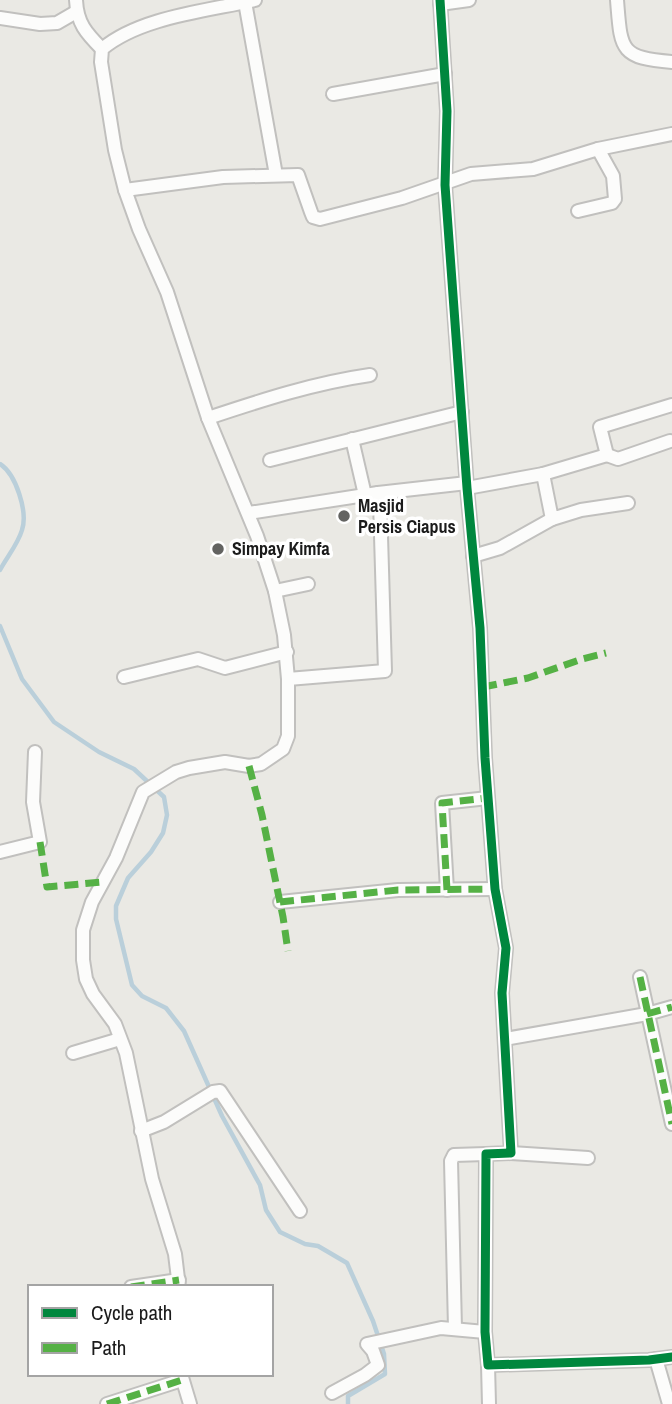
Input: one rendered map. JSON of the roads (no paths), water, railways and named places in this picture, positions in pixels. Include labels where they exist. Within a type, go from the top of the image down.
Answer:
[{"type":"street","points":[[469,0],[440,2],[447,111],[445,185],[480,628],[495,889],[506,948],[502,993],[511,1153]]},
{"type":"street","points":[[617,0],[623,46],[643,60],[672,62]]},
{"type":"street","points":[[155,1285],[179,1283],[175,1254],[152,1179],[136,1095],[120,1039],[115,1024],[93,994],[86,979],[83,930],[92,902],[116,859],[143,792],[176,772],[217,763],[249,766],[261,764],[283,749],[288,736],[287,652],[275,591],[249,513],[208,418],[166,292],[125,190],[115,150],[101,62],[102,49],[114,39],[144,26],[250,1],[276,175]]},
{"type":"street","points":[[0,18],[40,24],[57,23],[76,6],[85,32],[102,49]]},
{"type":"street","points":[[333,94],[445,74]]},
{"type":"street","points":[[125,190],[223,177],[298,175],[310,212],[313,217],[320,219],[445,185],[471,174],[533,169],[598,149],[672,134]]},
{"type":"street","points":[[578,211],[615,200],[613,176],[598,149]]},
{"type":"street","points":[[208,418],[326,381],[370,374]]},
{"type":"street","points":[[607,455],[600,427],[672,405]]},
{"type":"street","points":[[270,460],[462,412]]},
{"type":"street","points":[[288,679],[385,671],[382,530],[352,439]]},
{"type":"street","points":[[249,513],[372,494],[543,474],[607,455],[618,459],[670,441]]},
{"type":"street","points":[[543,474],[552,519]]},
{"type":"street","points":[[473,556],[500,548],[552,519],[581,510],[628,503]]},
{"type":"street","points":[[275,591],[308,584]]},
{"type":"street","points":[[124,677],[195,659],[218,666],[287,652]]},
{"type":"street","points":[[0,852],[40,842],[33,803],[35,752]]},
{"type":"street","points":[[447,890],[442,803],[488,798]]},
{"type":"street","points":[[280,902],[398,890],[495,889]]},
{"type":"street","points":[[640,977],[672,1124]]},
{"type":"street","points":[[505,1039],[672,1007]]},
{"type":"street","points":[[73,1053],[120,1039]]},
{"type":"street","points":[[141,1131],[164,1122],[209,1095],[222,1093],[300,1211]]},
{"type":"street","points":[[455,1328],[450,1160],[454,1155],[511,1153],[588,1158]]},
{"type":"street","points":[[486,1154],[485,1332],[489,1404]]},
{"type":"street","points":[[332,1393],[378,1365],[367,1344],[424,1330],[455,1328],[485,1332]]},
{"type":"street","points":[[488,1365],[672,1357]]},
{"type":"street","points":[[656,1359],[668,1404]]},
{"type":"street","points":[[107,1404],[181,1377],[190,1404]]},
{"type":"waterway","points":[[0,464],[16,485],[23,514],[18,540],[0,570]]},
{"type":"waterway","points":[[0,626],[22,679],[54,722],[99,752],[134,769],[164,797],[167,815],[163,833],[151,852],[128,878],[116,906],[116,919],[132,985],[142,996],[166,1008],[184,1031],[222,1116],[260,1185],[266,1210],[280,1232],[305,1244],[318,1246],[347,1263],[373,1321],[384,1354],[385,1374],[348,1396],[348,1404]]},
{"type":"place","name":"Masjid Persis Ciapus","points":[[344,516]]},
{"type":"place","name":"Simpay Kimfa","points":[[218,549]]}]
